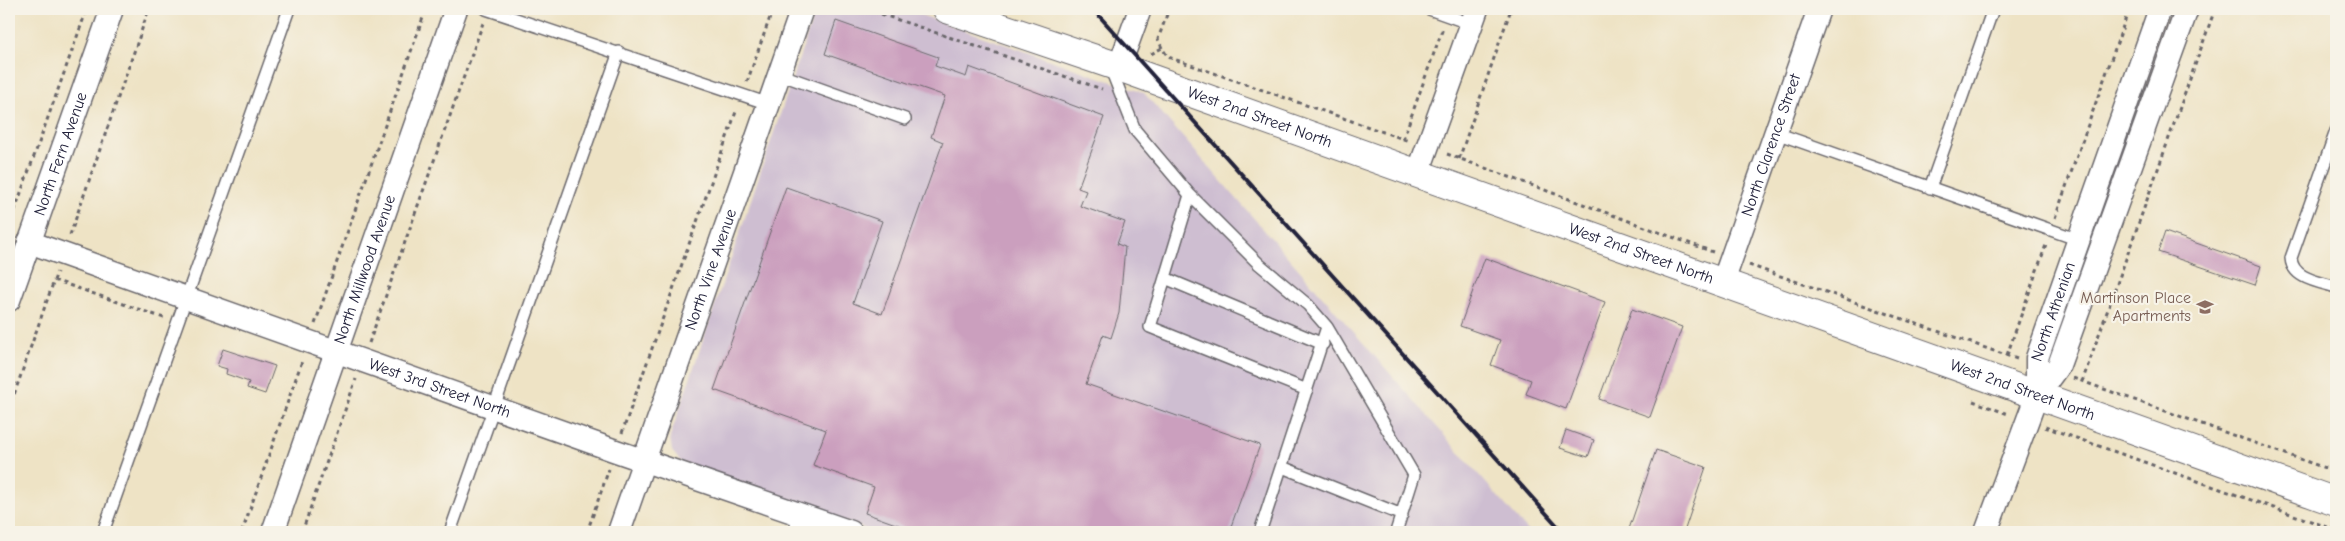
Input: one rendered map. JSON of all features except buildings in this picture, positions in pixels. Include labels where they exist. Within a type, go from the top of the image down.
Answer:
[{"type":"street","name":"North Fern Avenue","points":[[9,300],[112,9]]},
{"type":"street","name":"North Millwood Avenue","points":[[273,532],[456,9]]},
{"type":"street","name":"North Vine Avenue","points":[[619,532],[802,9]]},
{"type":"street","name":"West 2nd Street North","points":[[947,9],[1114,65],[1418,173],[1728,270],[2037,395],[2336,502]]},
{"type":"street","points":[[1114,65],[1140,9]]},
{"type":"street","name":"North Clarence Street","points":[[1728,270],[1819,9]]},
{"type":"street","name":"North Athenian","points":[[2045,369],[2037,358],[2160,9]]},
{"type":"street","name":"North Athenian","points":[[2045,369],[2059,365],[2187,9]]},
{"type":"street","points":[[1418,173],[1474,16]]},
{"type":"street","name":"West 3rd Street North","points":[[29,242],[644,461],[797,524],[851,532]]},
{"type":"street","name":"North Athenian","points":[[1986,532],[2045,369]]},
{"type":"lane","points":[[103,532],[188,299],[290,9]]},
{"type":"lane","points":[[487,9],[619,52],[768,104]]},
{"type":"lane","points":[[1429,9],[1447,15],[1474,16]]},
{"type":"lane","points":[[1930,188],[1993,9]]},
{"type":"lane","points":[[450,532],[619,52]]},
{"type":"lane","points":[[1114,65],[1122,95],[1135,130],[1190,195],[1259,264],[1308,305],[1327,327],[1414,475],[1396,532]]},
{"type":"lane","points":[[779,74],[905,119]]},
{"type":"lane","points":[[2336,131],[2291,258],[2292,266],[2299,275],[2336,287]]},
{"type":"lane","points":[[1776,133],[2079,240]]},
{"type":"lane","points":[[1190,195],[1150,327],[1307,390]]},
{"type":"lane","points":[[1165,278],[1323,344]]},
{"type":"lane","points":[[1260,532],[1327,327]]},
{"type":"lane","points":[[1282,467],[1402,515]]},
{"type":"path","points":[[9,226],[87,9]]},
{"type":"path","points":[[9,409],[148,9]]},
{"type":"path","points":[[242,532],[426,9]]},
{"type":"path","points":[[302,532],[487,9]]},
{"type":"path","points":[[587,532],[773,9]]},
{"type":"path","points":[[866,9],[1122,95]]},
{"type":"path","points":[[1169,9],[1158,39],[1168,56],[1414,143]]},
{"type":"path","points":[[1458,159],[1511,9]]},
{"type":"path","points":[[2007,355],[2129,9]]},
{"type":"path","points":[[2082,382],[2215,9]]},
{"type":"path","points":[[1403,140],[1447,15]]},
{"type":"path","points":[[1149,56],[1162,48]]},
{"type":"path","points":[[1446,154],[1728,270],[2007,355],[2336,472]]},
{"type":"path","points":[[54,280],[167,319]]},
{"type":"path","points":[[1973,401],[2336,530]]},
{"type":"shaded area","points":[[816,9],[904,9],[1144,93],[1529,532],[874,532],[681,462],[672,451],[670,437]]},
{"type":"railway","points":[[1093,9],[1563,532]]},
{"type":"place","name":"Martinson Place Apartments","points":[[2205,307]]}]
